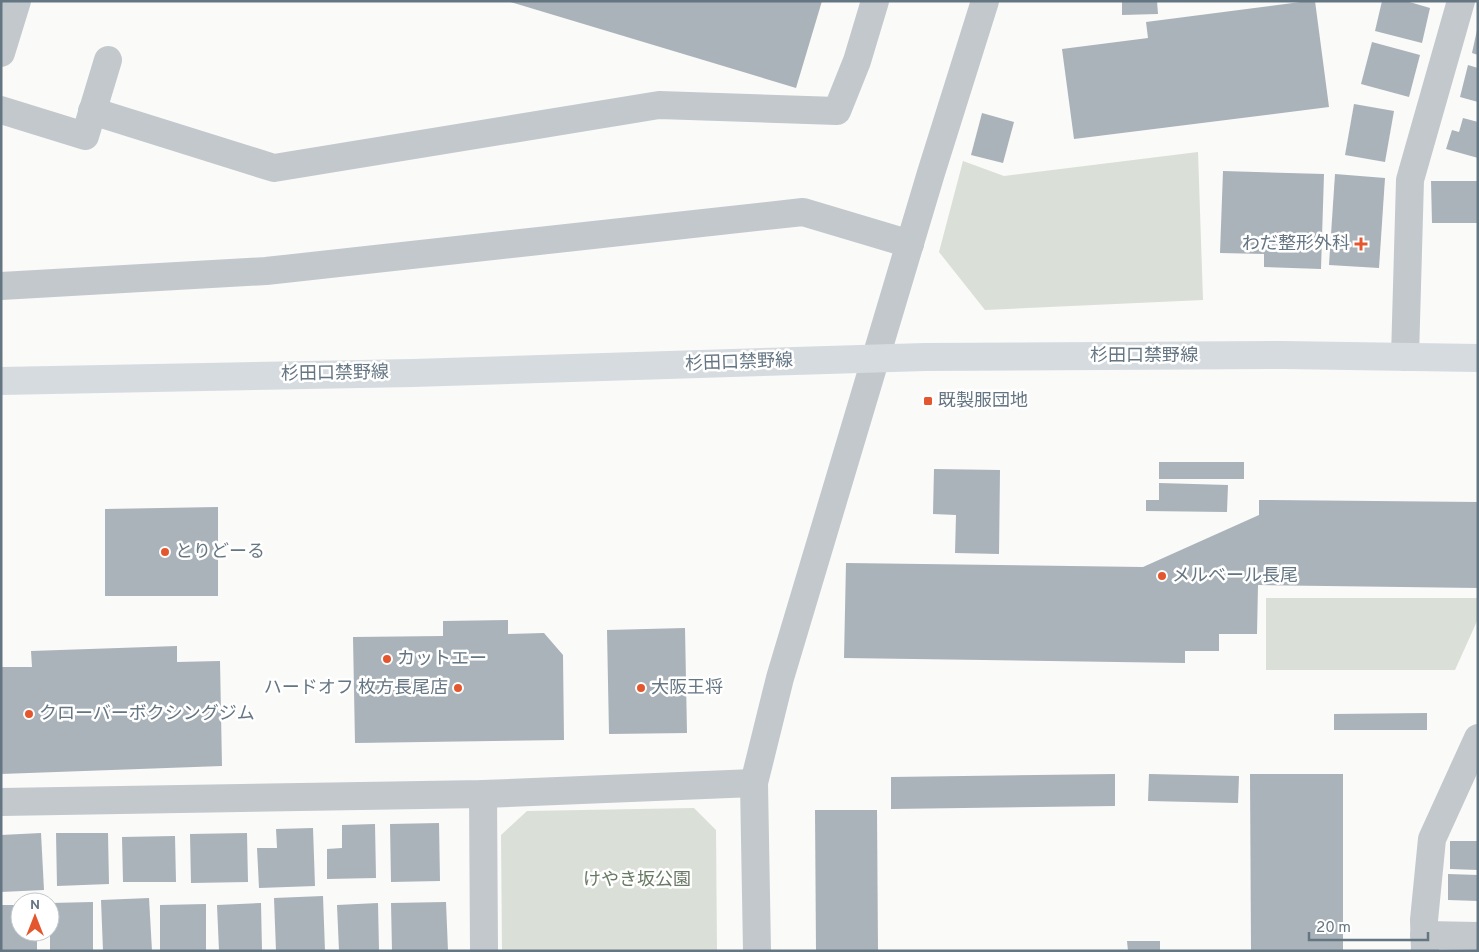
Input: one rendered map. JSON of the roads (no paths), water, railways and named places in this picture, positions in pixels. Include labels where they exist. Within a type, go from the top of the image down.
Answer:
[{"type":"main road","name":"杉田口禁野線","points":[[1,381],[413,373],[925,357],[1283,355],[1478,358]]},
{"type":"street","points":[[1,53],[17,1]]},
{"type":"street","points":[[92,111],[274,168],[659,105],[837,111],[857,61],[875,1]]},
{"type":"street","points":[[757,951],[754,783],[780,678],[985,1]]},
{"type":"street","points":[[1405,357],[1410,180],[1461,1]]},
{"type":"street","points":[[1,110],[85,136],[108,60]]},
{"type":"street","points":[[1,286],[266,271],[802,212],[910,244]]},
{"type":"street","points":[[1478,738],[1432,838],[1425,943],[1478,936]]},
{"type":"street","points":[[1,802],[483,794],[754,783]]},
{"type":"street","points":[[483,794],[484,951]]},
{"type":"place","name":"わだ整形外科","points":[[1361,244]]},
{"type":"place","name":"既製服団地","points":[[928,401]]},
{"type":"place","name":"とりどーる","points":[[165,552]]},
{"type":"place","name":"メルベール長尾","points":[[1162,576]]},
{"type":"place","name":"カットエー","points":[[387,659]]},
{"type":"place","name":"ハードオフ 枚方長尾店","points":[[458,688]]},
{"type":"place","name":"大阪王将","points":[[641,688]]},
{"type":"place","name":"クローバーボクシングジム","points":[[29,714]]},
{"type":"park label","name":"けやき坂公園","points":[[637,880]]}]
